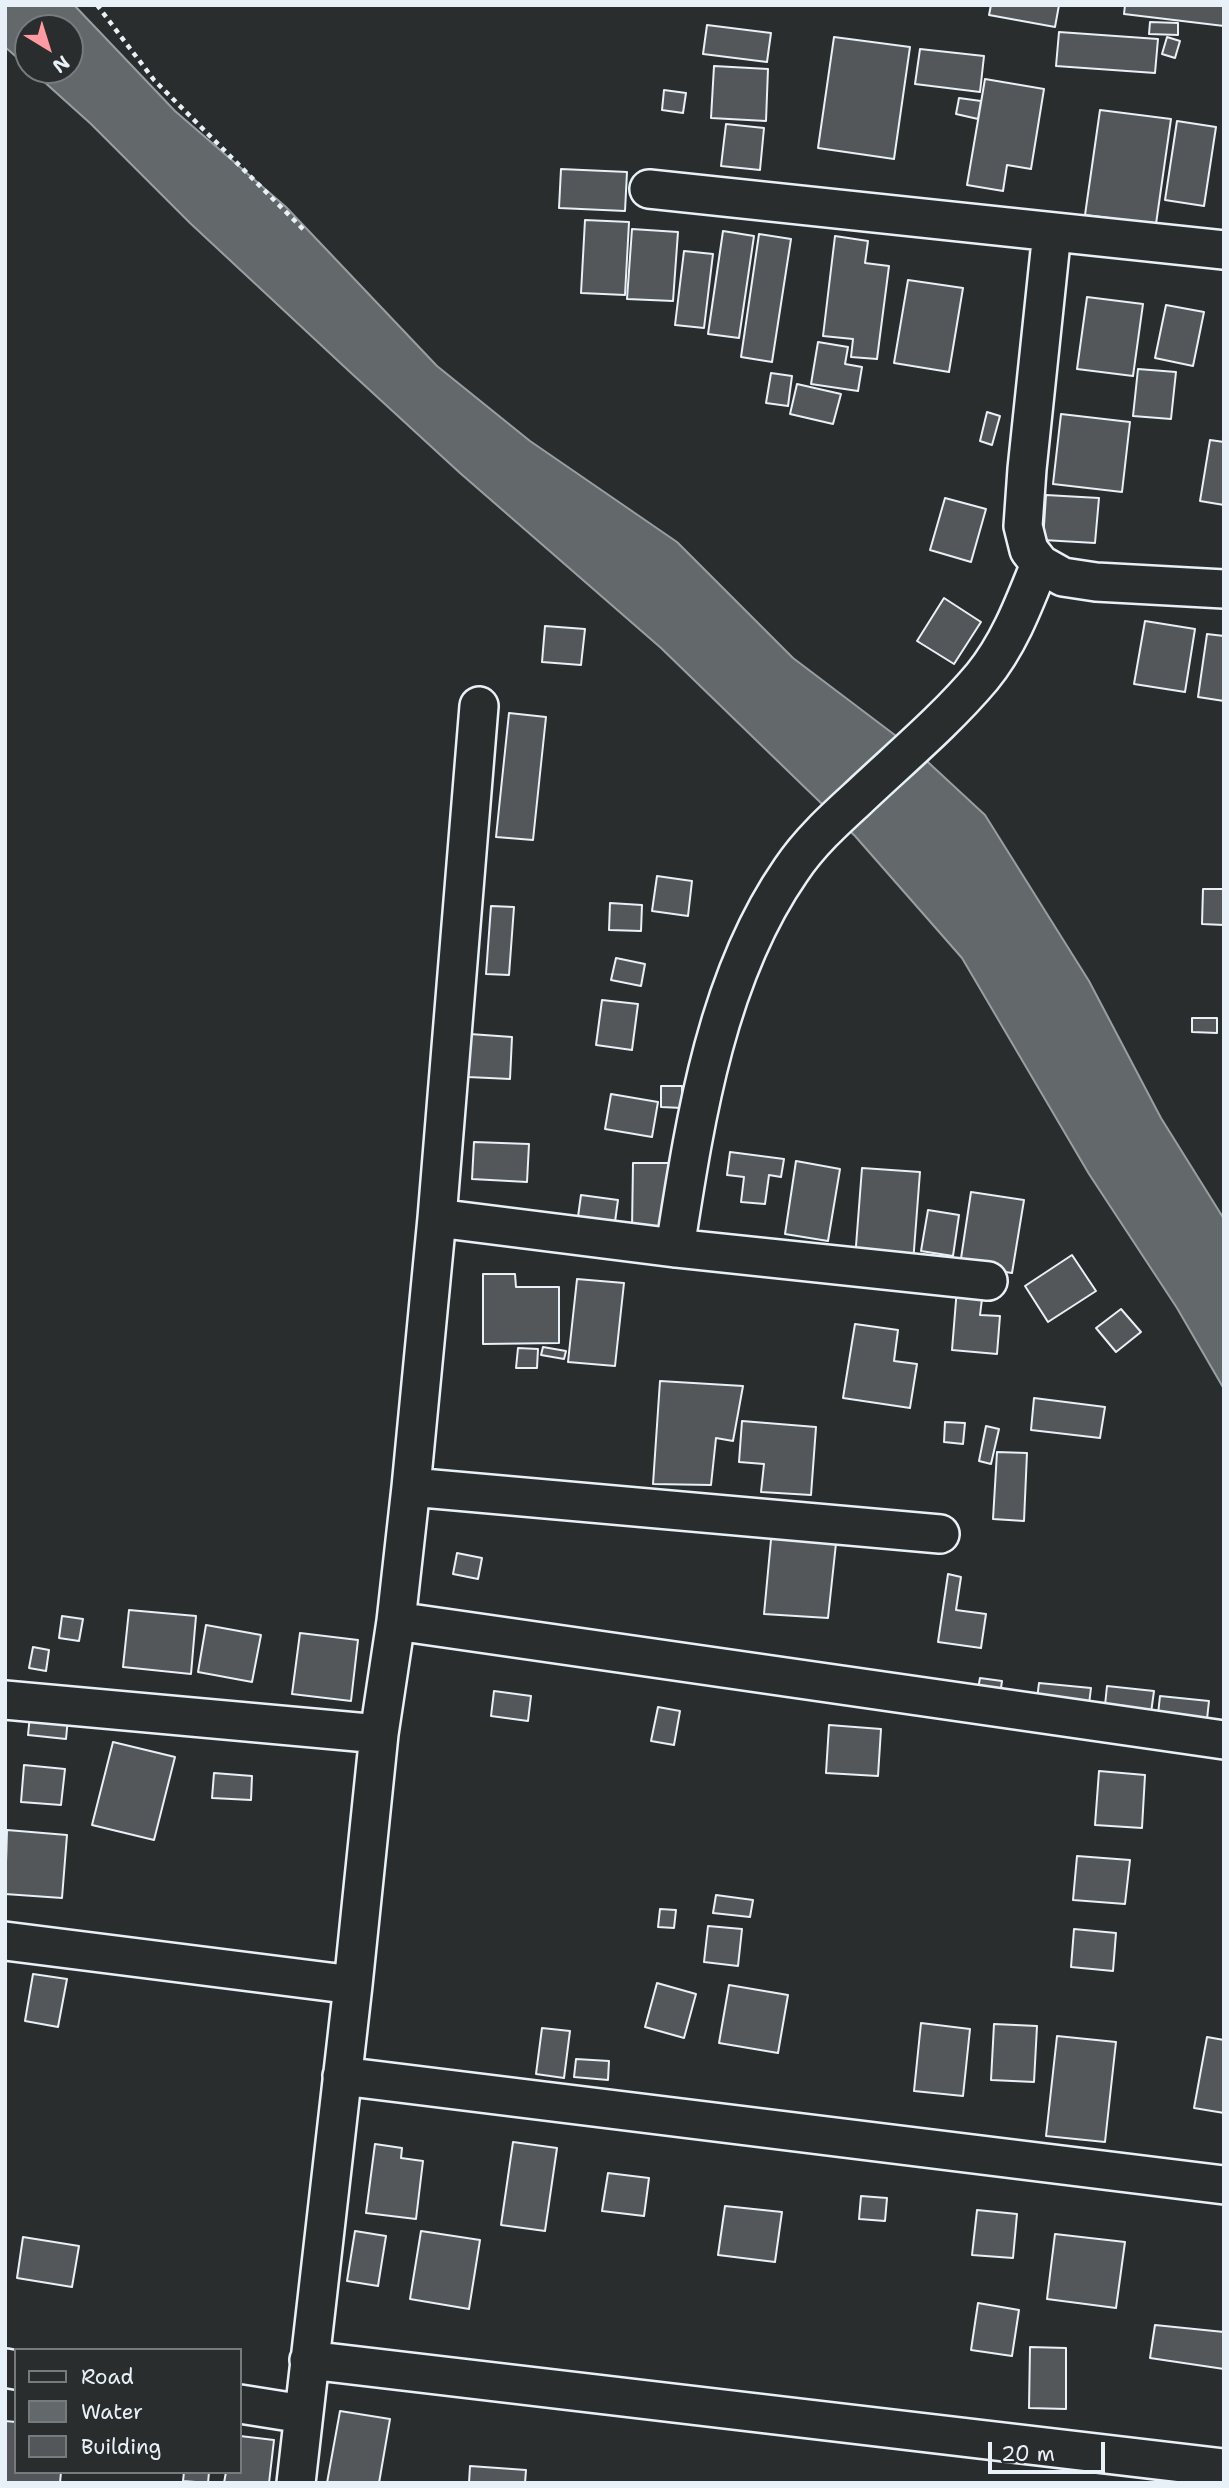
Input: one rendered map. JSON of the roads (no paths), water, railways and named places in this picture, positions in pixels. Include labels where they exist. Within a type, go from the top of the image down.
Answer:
[{"type":"street","points":[[649,189],[1224,250]]},
{"type":"street","points":[[1052,232],[1027,470],[1023,526],[1029,550],[1040,564],[1063,577],[1096,582],[1224,589]]},
{"type":"street","points":[[675,1248],[690,1152],[713,1046],[746,949],[791,869],[825,829],[957,705],[983,675],[1009,637],[1040,564]]},
{"type":"street","points":[[296,2483],[379,1734],[396,1621],[411,1487],[479,706]]},
{"type":"street","points":[[436,1218],[675,1248],[988,1281]]},
{"type":"street","points":[[411,1487],[940,1534]]},
{"type":"street","points":[[396,1621],[1224,1740]]},
{"type":"street","points":[[5,1700],[379,1734]]},
{"type":"street","points":[[5,1941],[353,1985]]},
{"type":"street","points":[[342,2076],[1224,2185]]},
{"type":"street","points":[[309,2360],[1224,2468]]},
{"type":"street","points":[[242,2404],[303,2414]]},
{"type":"water","points":[[5,5],[74,5],[83,14],[14,14],[14,55],[5,47]]},
{"type":"water","points":[[84,15],[175,111],[286,207],[437,366],[530,441],[677,542],[793,658],[916,751],[985,815],[1089,981],[1161,1118],[1224,1219],[1224,1389],[1177,1308],[1089,1174],[962,958],[855,836],[661,648],[460,473],[350,372],[190,223],[91,124],[47,84],[84,84]]}]
